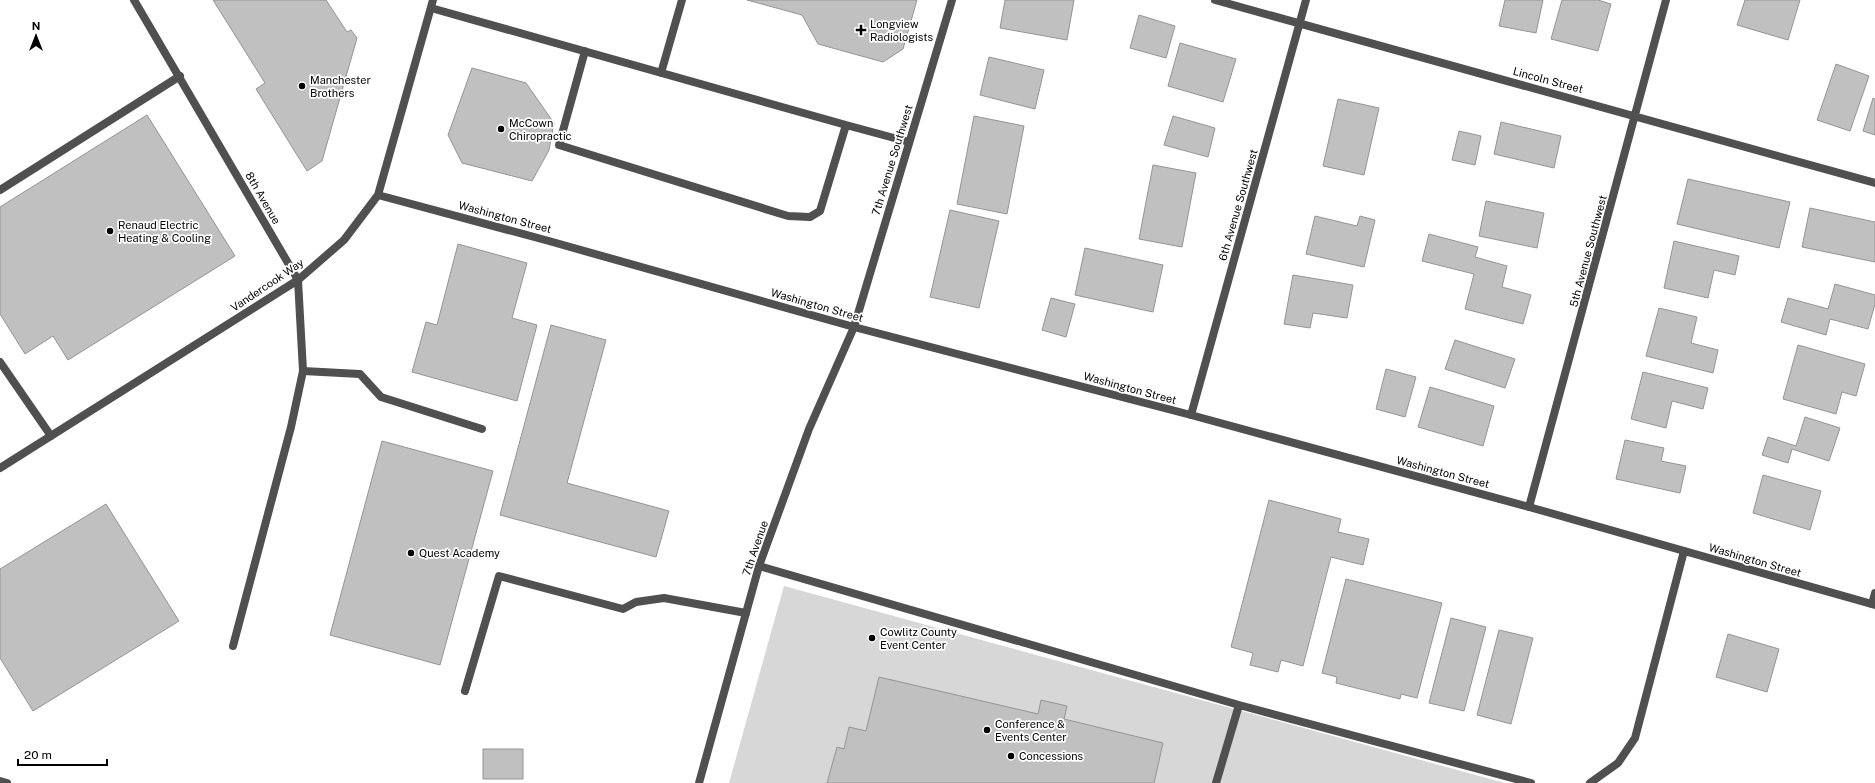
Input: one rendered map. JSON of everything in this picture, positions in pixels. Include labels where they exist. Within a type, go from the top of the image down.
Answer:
[{"type":"street","name":"8th Avenue","points":[[134,0],[180,76],[298,280],[303,372],[291,427],[233,646]]},
{"type":"street","points":[[661,73],[682,0]]},
{"type":"street","name":"7th Avenue Southwest","points":[[854,327],[952,0]]},
{"type":"street","name":"Lincoln Street","points":[[1215,0],[1875,182]]},
{"type":"street","name":"6th Avenue Southwest","points":[[1191,415],[1306,0]]},
{"type":"street","name":"5th Avenue Southwest","points":[[1529,507],[1636,116],[1666,0]]},
{"type":"street","points":[[432,4],[661,73],[909,142]]},
{"type":"street","name":"Vandercook Way","points":[[0,468],[298,280],[344,240],[378,194],[432,4]]},
{"type":"street","points":[[585,51],[559,145],[788,216],[810,217],[820,211],[846,125]]},
{"type":"street","points":[[0,190],[180,76]]},
{"type":"street","name":"Washington Street","points":[[378,194],[854,327],[1191,415],[1529,507],[1873,605]]},
{"type":"street","name":"7th Avenue","points":[[699,783],[759,566],[809,429],[854,327]]},
{"type":"street","points":[[0,362],[51,436]]},
{"type":"street","points":[[303,372],[360,374],[381,397],[482,429]]},
{"type":"street","points":[[1590,783],[1618,763],[1635,738],[1684,551]]},
{"type":"street","points":[[759,566],[1239,706],[1530,783]]},
{"type":"street","points":[[465,691],[499,576],[623,609],[636,602],[664,598],[746,613]]},
{"type":"street","points":[[1873,605],[1875,592]]},
{"type":"street","points":[[1216,783],[1239,706]]},
{"type":"street","points":[[0,781],[7,783]]},
{"type":"shaded area","name":"Cowlitz County Event Center","points":[[784,586],[1505,783],[729,783]]},
{"type":"building","name":"Manchester Brothers","points":[[213,0],[326,0],[347,32],[351,30],[357,38],[322,161],[307,171],[256,89],[265,83]]},
{"type":"building","points":[[747,0],[917,0],[903,49],[883,62],[818,44],[802,15]]},
{"type":"building","points":[[1005,0],[1074,0],[1067,40],[1000,28]]},
{"type":"building","points":[[1505,0],[1543,0],[1536,33],[1499,26]]},
{"type":"building","points":[[1562,0],[1598,0],[1611,4],[1598,51],[1551,39]]},
{"type":"building","points":[[1745,0],[1800,0],[1788,40],[1737,25]]},
{"type":"building","points":[[1139,15],[1175,26],[1166,58],[1130,48]]},
{"type":"building","points":[[1180,43],[1236,59],[1223,102],[1168,86]]},
{"type":"building","points":[[989,57],[1044,70],[1035,109],[980,95]]},
{"type":"building","points":[[1836,64],[1869,76],[1850,131],[1817,120]]},
{"type":"building","name":"McCown Chiropractic","points":[[472,68],[526,83],[554,123],[549,150],[532,181],[462,163],[448,135]]},
{"type":"building","points":[[1873,98],[1875,99],[1875,135],[1863,131]]},
{"type":"building","points":[[1338,99],[1379,108],[1364,175],[1323,166]]},
{"type":"building","name":"Renaud Electric Heating & Cooling","points":[[147,115],[235,256],[68,360],[53,336],[25,354],[0,314],[0,207]]},
{"type":"building","points":[[974,116],[1024,126],[1007,214],[957,204]]},
{"type":"building","points":[[1173,116],[1215,128],[1208,157],[1164,145]]},
{"type":"building","points":[[1501,122],[1561,136],[1554,168],[1494,154]]},
{"type":"building","points":[[1459,131],[1481,136],[1475,165],[1452,160]]},
{"type":"building","points":[[1153,165],[1196,173],[1182,247],[1139,239]]},
{"type":"building","points":[[1688,179],[1790,202],[1779,248],[1677,224]]},
{"type":"building","points":[[1486,201],[1544,213],[1537,248],[1479,236]]},
{"type":"building","points":[[1810,208],[1875,222],[1875,262],[1802,247]]},
{"type":"building","points":[[950,210],[999,221],[979,308],[930,297]]},
{"type":"building","points":[[1315,216],[1357,226],[1360,216],[1375,220],[1364,267],[1306,254]]},
{"type":"building","points":[[1429,234],[1478,247],[1475,257],[1507,266],[1502,287],[1531,295],[1523,324],[1465,309],[1474,274],[1422,261]]},
{"type":"building","points":[[1674,241],[1739,256],[1735,275],[1714,270],[1708,298],[1664,288]]},
{"type":"building","points":[[458,244],[527,263],[512,318],[537,325],[517,401],[412,372],[426,322],[437,325]]},
{"type":"building","points":[[1085,248],[1163,265],[1153,312],[1075,295]]},
{"type":"building","points":[[1293,275],[1353,285],[1347,318],[1313,313],[1310,328],[1284,324]]},
{"type":"building","points":[[1835,284],[1875,295],[1875,304],[1868,329],[1830,319],[1826,335],[1781,322],[1788,298],[1828,309]]},
{"type":"building","points":[[1051,298],[1075,304],[1066,337],[1042,330]]},
{"type":"building","points":[[1659,308],[1697,317],[1691,343],[1718,350],[1713,373],[1646,356]]},
{"type":"building","points":[[551,325],[606,340],[567,483],[669,511],[656,557],[500,515]]},
{"type":"building","points":[[1455,340],[1515,359],[1505,388],[1445,369]]},
{"type":"building","points":[[1798,345],[1865,364],[1856,396],[1842,392],[1836,414],[1783,399]]},
{"type":"building","points":[[1386,369],[1416,377],[1405,417],[1376,409]]},
{"type":"building","points":[[1643,372],[1708,388],[1703,409],[1672,401],[1666,428],[1631,419]]},
{"type":"building","points":[[1430,387],[1494,406],[1483,446],[1418,427]]},
{"type":"building","points":[[1805,417],[1840,428],[1829,461],[1792,449],[1788,463],[1762,455],[1768,437],[1796,446]]},
{"type":"building","points":[[1625,440],[1664,448],[1661,461],[1686,466],[1680,493],[1616,479]]},
{"type":"building","name":"Quest Academy","points":[[382,441],[493,471],[440,665],[330,635]]},
{"type":"building","points":[[1763,475],[1821,491],[1810,530],[1753,513]]},
{"type":"building","points":[[1269,500],[1341,519],[1338,532],[1369,539],[1363,565],[1331,557],[1303,666],[1281,660],[1278,672],[1250,665],[1253,653],[1231,647]]},
{"type":"building","points":[[106,504],[179,621],[33,711],[0,658],[0,569]]},
{"type":"building","points":[[1346,579],[1442,603],[1417,698],[1401,694],[1400,699],[1336,683],[1337,677],[1322,673]]},
{"type":"building","points":[[1451,618],[1486,627],[1464,711],[1429,703]]},
{"type":"building","points":[[1499,630],[1533,638],[1511,724],[1477,715]]},
{"type":"building","points":[[1728,634],[1779,649],[1767,692],[1716,677]]},
{"type":"building","name":"Conference & Events Center","points":[[879,677],[1038,714],[1041,700],[1067,706],[1064,719],[1163,743],[1154,783],[827,783],[837,747],[844,749],[849,727],[866,731]]},
{"type":"building","points":[[483,749],[523,749],[523,779],[483,779]]},
{"type":"place","name":"Longview Radiologists","points":[[861,30]]},
{"type":"place","name":"Manchester Brothers","points":[[302,86]]},
{"type":"place","name":"McCown Chiropractic","points":[[501,129]]},
{"type":"place","name":"Renaud Electric Heating & Cooling","points":[[110,231]]},
{"type":"place","name":"Quest Academy","points":[[411,553]]},
{"type":"place","name":"Cowlitz County Event Center","points":[[872,638]]},
{"type":"place","name":"Conference & Events Center","points":[[987,730]]},
{"type":"place","name":"Concessions","points":[[1011,756]]}]
